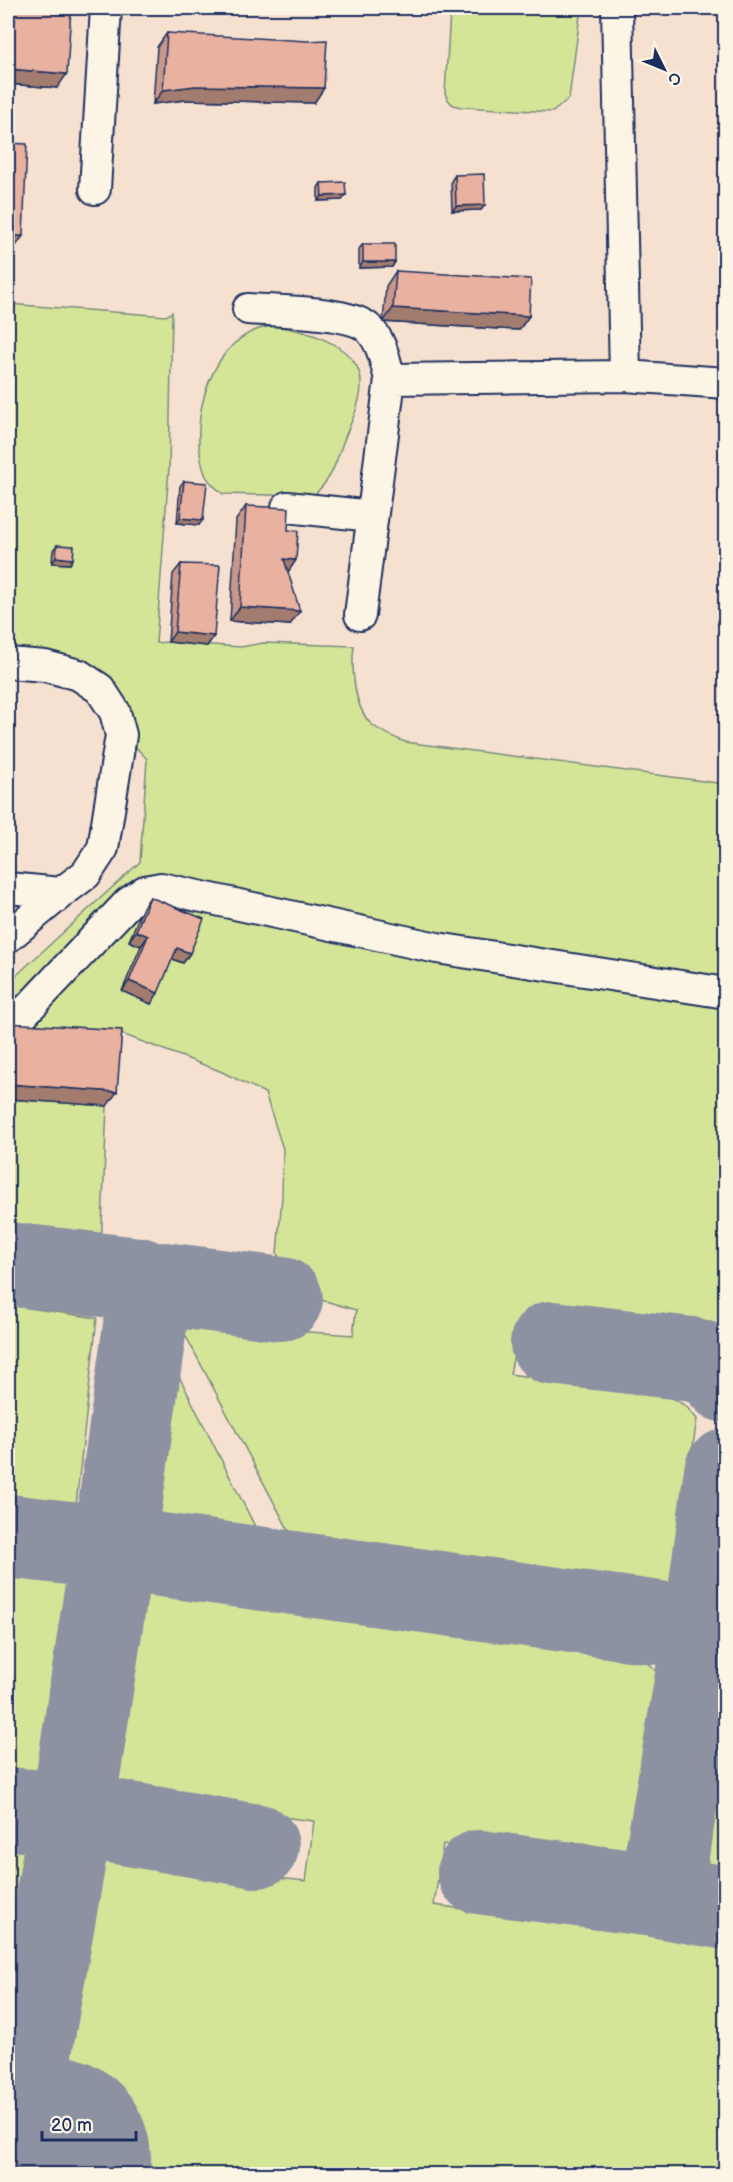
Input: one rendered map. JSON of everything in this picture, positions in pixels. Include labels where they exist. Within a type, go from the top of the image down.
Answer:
[{"type":"lane","points":[[95,189],[106,8]]},
{"type":"lane","points":[[617,8],[625,376]]},
{"type":"lane","points":[[248,309],[346,317],[367,327],[381,346],[390,379],[360,615]]},
{"type":"lane","points":[[390,379],[625,376],[726,383]]},
{"type":"lane","points":[[287,507],[372,516]]},
{"type":"lane","points":[[8,663],[45,666],[79,675],[100,689],[115,712],[121,735],[103,848],[86,874],[8,937]]},
{"type":"lane","points":[[8,888],[61,893]]},
{"type":"lane","points":[[8,1019],[22,1014],[129,903],[145,891],[161,888],[436,948],[726,993]]},
{"type":"shaded area","points":[[8,8],[725,8],[725,2174],[8,2174]]},
{"type":"green space","points":[[484,8],[581,8],[569,98],[553,112],[462,107],[453,105],[448,99],[445,93],[450,13]]},
{"type":"green space","points":[[8,304],[166,316],[172,312],[169,468],[156,643],[241,647],[263,643],[354,646],[355,687],[365,717],[379,729],[405,742],[725,784],[725,1350],[521,1319],[510,1374],[671,1397],[686,1406],[697,1419],[671,1591],[650,1611],[307,1565],[179,1323],[353,1335],[356,1310],[315,1298],[288,1278],[277,1253],[283,1149],[265,1093],[220,1071],[114,1031],[8,1038],[8,983],[140,862],[147,759],[131,742],[121,711],[8,654]]},
{"type":"green space","points":[[274,326],[316,336],[343,351],[353,361],[359,373],[361,387],[357,408],[333,470],[313,496],[223,494],[206,477],[200,453],[199,430],[202,406],[209,382],[219,361],[234,344],[252,332]]},
{"type":"green space","points":[[8,1099],[107,1106],[101,1249],[8,1249]]},
{"type":"green space","points":[[8,1305],[97,1318],[73,1531],[8,1523]]},
{"type":"green space","points":[[154,1327],[272,1560],[134,1544],[124,1528]]},
{"type":"green space","points":[[725,1512],[725,1619],[713,1607]]},
{"type":"green space","points":[[8,1571],[68,1580],[36,1790],[8,1786]]},
{"type":"green space","points":[[113,1589],[639,1655],[661,1676],[637,1872],[443,1844],[434,1905],[725,1944],[725,2174],[122,2174],[125,2154],[28,2140],[77,1857],[306,1881],[314,1821],[87,1793]]},
{"type":"green space","points":[[725,1667],[725,1885],[671,1877],[699,1692]]},
{"type":"green space","points":[[8,1848],[25,1850],[8,1964]]},
{"type":"building","points":[[13,8],[71,8],[67,74],[9,69]]},
{"type":"building","points":[[167,33],[307,41],[327,40],[324,88],[195,86],[163,90]]},
{"type":"building","points":[[8,143],[27,144],[23,236],[8,236]]},
{"type":"building","points":[[484,174],[485,205],[456,206],[455,175]]},
{"type":"building","points":[[345,182],[346,195],[322,196],[321,183]]},
{"type":"building","points":[[363,244],[395,244],[395,262],[363,262]]},
{"type":"building","points":[[396,271],[531,279],[529,316],[393,308]]},
{"type":"building","points":[[184,481],[207,483],[203,520],[180,518]]},
{"type":"building","points":[[246,506],[289,508],[288,530],[298,531],[296,560],[284,559],[300,611],[240,607]]},
{"type":"building","points":[[57,545],[74,546],[73,559],[56,557]]},
{"type":"building","points":[[181,564],[220,565],[214,636],[175,632]]},
{"type":"building","points":[[150,897],[204,919],[190,953],[177,948],[158,993],[129,981],[148,936],[136,931]]},
{"type":"building","points":[[8,1023],[122,1030],[117,1092],[8,1084]]},
{"type":"taxiway","points":[[8,1264],[138,1279],[150,1290],[114,1549],[72,1814],[12,2154]]},
{"type":"taxiway","points":[[150,1290],[163,1284],[281,1299]]},
{"type":"taxiway","points":[[552,1343],[691,1359],[713,1366],[726,1381]]},
{"type":"taxiway","points":[[647,1894],[658,1883],[666,1860],[705,1629],[726,1471]]},
{"type":"taxiway","points":[[8,1536],[726,1632]]},
{"type":"taxiway","points":[[8,1809],[72,1814],[257,1846]]},
{"type":"taxiway","points":[[479,1872],[647,1894],[726,1908]]},
{"type":"runway","points":[[8,2154],[45,2159]]}]
